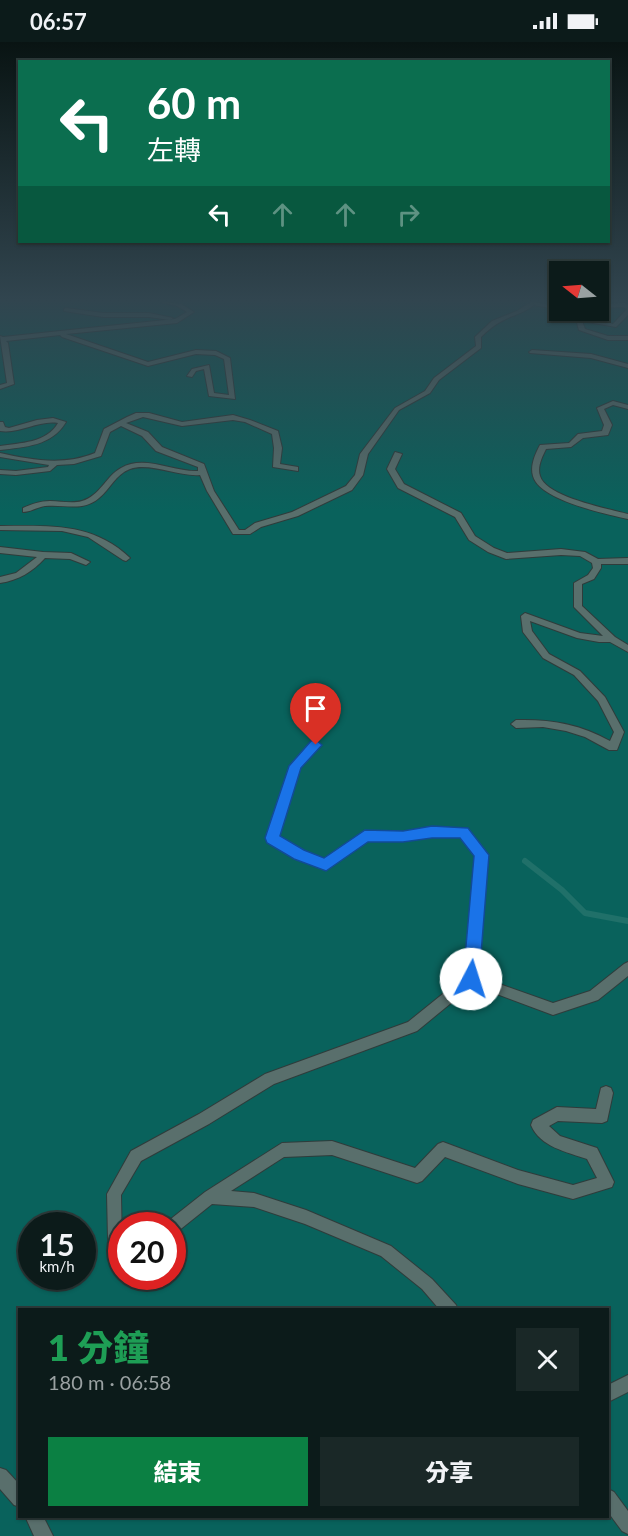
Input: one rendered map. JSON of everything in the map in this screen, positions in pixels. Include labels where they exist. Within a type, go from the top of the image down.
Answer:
[{"type":"lane","points":[[0,387],[11,384],[8,372]]},
{"type":"lane","points":[[190,376],[193,372]]},
{"type":"lane","points":[[208,372],[211,395],[233,398],[229,372]]},
{"type":"lane","points":[[121,423],[145,434],[159,449],[201,465],[202,473],[236,532],[247,532],[258,525],[311,508],[350,488],[359,475],[364,454],[376,434],[397,409],[428,392],[436,379],[446,372]]},
{"type":"lane","points":[[628,407],[613,403],[600,408],[608,425],[606,433],[581,436],[572,445],[543,447],[536,463],[537,479],[547,490],[628,516]]},
{"type":"lane","points":[[0,455],[71,464],[85,461],[98,454],[107,431],[132,415],[149,414],[177,424],[201,422],[220,417],[248,421],[275,433],[278,448],[276,465],[295,469]]},
{"type":"lane","points":[[0,415],[4,417],[0,424],[2,429],[9,430],[36,421],[52,419],[62,422],[59,429],[48,437],[26,444],[0,448]]},
{"type":"lane","points":[[398,454],[392,469],[400,486],[458,515],[472,538],[491,550],[506,556],[571,553],[582,554],[596,562],[628,561]]},
{"type":"lane","points":[[0,472],[16,473],[50,469],[55,463]]},
{"type":"lane","points":[[26,510],[34,504],[55,502],[68,505],[87,502],[102,492],[122,468],[138,465],[175,469],[191,474],[202,473]]},
{"type":"lane","points":[[0,528],[62,529],[91,535],[126,558]]},
{"type":"lane","points":[[0,550],[70,556],[86,562]]},
{"type":"lane","points":[[0,580],[15,579],[33,567],[43,555]]},
{"type":"lane","points":[[596,562],[597,568],[591,577],[578,583],[578,607],[612,639],[628,649]]},
{"type":"lane","points":[[516,724],[547,722],[589,733],[613,747],[619,732],[602,699],[577,673],[546,656],[528,632],[525,616],[545,621],[561,630],[594,640],[612,639]]},
{"type":"lane","points":[[114,1212],[114,1194],[136,1156],[270,1079],[412,1027],[471,979],[482,855],[463,832],[432,832],[403,837],[365,836],[326,864],[299,855],[272,838],[296,766],[316,745]]},
{"type":"lane","points":[[471,979],[553,1010],[594,996],[628,968]]},
{"type":"lane","points":[[186,1216],[210,1197],[282,1150],[332,1148],[417,1176],[443,1149],[519,1177],[573,1192],[607,1182],[592,1153],[556,1142],[538,1125],[558,1114],[602,1116],[606,1093]]},
{"type":"lane","points":[[210,1197],[254,1200],[306,1217],[386,1251],[426,1284],[449,1308]]},
{"type":"lane","points":[[609,1393],[628,1383]]},
{"type":"lane","points":[[0,1476],[18,1497]]},
{"type":"lane","points":[[609,1499],[628,1525]]},
{"type":"lane","points":[[34,1518],[44,1536]]},
{"type":"shaded area","points":[[0,372],[628,372],[628,1536],[0,1536]]},
{"type":"waterway","points":[[525,861],[562,890],[585,913],[628,921]]},
{"type":"route","points":[[316,745],[296,766],[272,838],[299,855],[326,864],[365,836],[403,837],[432,832],[463,832],[482,855],[471,979]]}]
